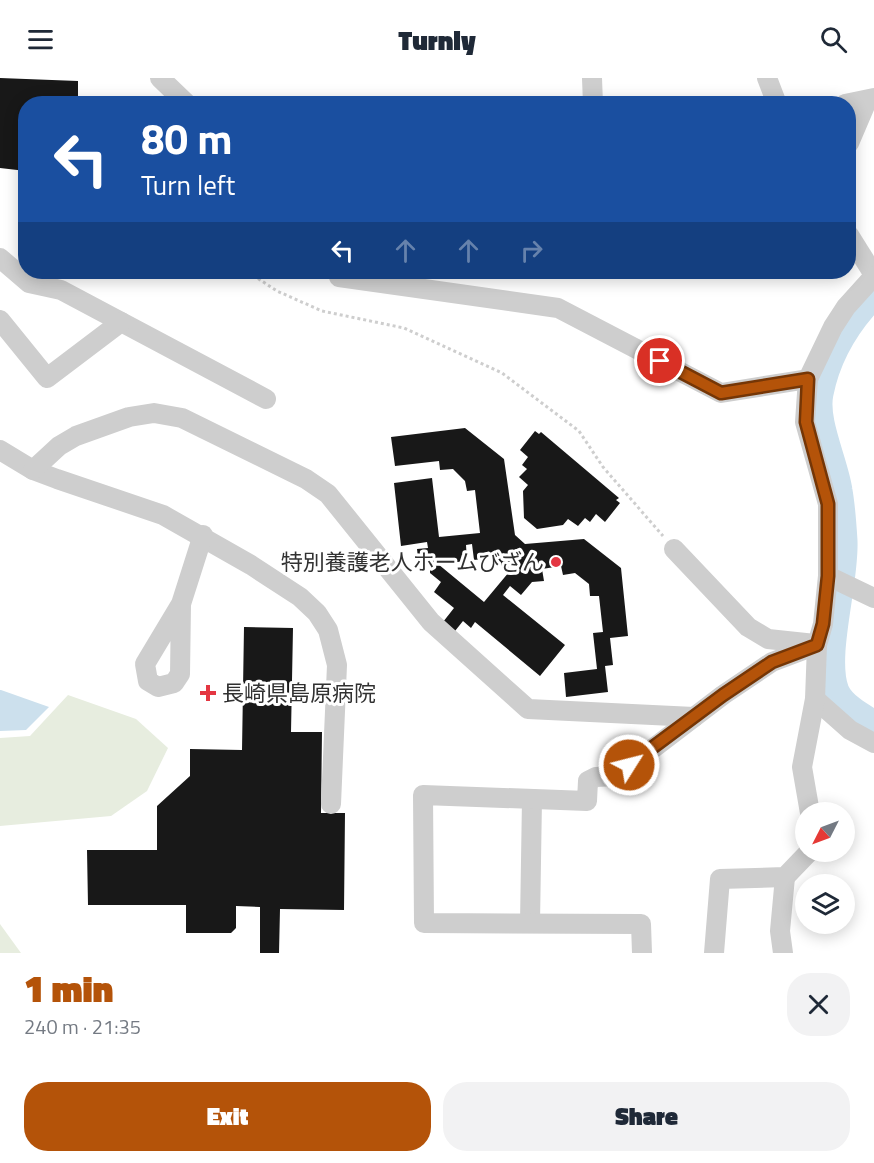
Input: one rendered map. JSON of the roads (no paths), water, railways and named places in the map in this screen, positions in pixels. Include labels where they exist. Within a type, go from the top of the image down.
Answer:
[{"type":"street","points":[[160,78],[179,96]]},
{"type":"street","points":[[592,78],[593,96]]},
{"type":"street","points":[[767,78],[774,96]]},
{"type":"street","points":[[856,102],[871,100]]},
{"type":"street","points":[[856,129],[871,100]]},
{"type":"street","points":[[808,802],[802,767],[815,699],[817,645],[835,579],[828,504],[806,422],[808,379],[832,327],[874,275],[856,246]]},
{"type":"street","points":[[0,258],[18,274]]},
{"type":"street","points":[[24,279],[29,283],[62,290],[266,399]]},
{"type":"street","points":[[353,279],[558,308],[721,393],[808,379]]},
{"type":"street","points":[[0,320],[47,378],[121,322]]},
{"type":"street","points":[[33,470],[59,446],[76,436],[129,417],[154,413],[182,417],[306,478],[328,494],[431,622],[528,709],[694,717]]},
{"type":"street","points":[[0,450],[33,470],[163,515],[202,535],[300,597],[317,613],[328,630],[337,665],[331,804]]},
{"type":"street","points":[[182,604],[202,535]]},
{"type":"street","points":[[674,549],[748,627],[768,639],[817,645]]},
{"type":"street","points":[[835,579],[874,598]]},
{"type":"street","points":[[642,953],[641,924],[424,923],[423,795],[587,801],[588,781],[596,777],[617,776],[694,717],[772,662],[817,645]]},
{"type":"street","points":[[815,699],[850,730],[874,743]]},
{"type":"street","points":[[530,923],[532,799]]},
{"type":"street","points":[[783,953],[780,931],[785,877],[799,862]]},
{"type":"street","points":[[714,953],[720,879],[785,877]]},
{"type":"water","points":[[0,690],[49,707],[26,730],[0,731]]},
{"type":"waterway","points":[[874,291],[845,325],[831,350],[821,378],[816,404],[819,429],[834,480],[841,541],[839,577],[830,639],[829,677],[833,692],[840,703],[874,727]]},
{"type":"place","name":"特別養護老人ホームびざん","points":[[556,562]]},
{"type":"place","name":"長崎県島原病院","points":[[208,693]]}]
